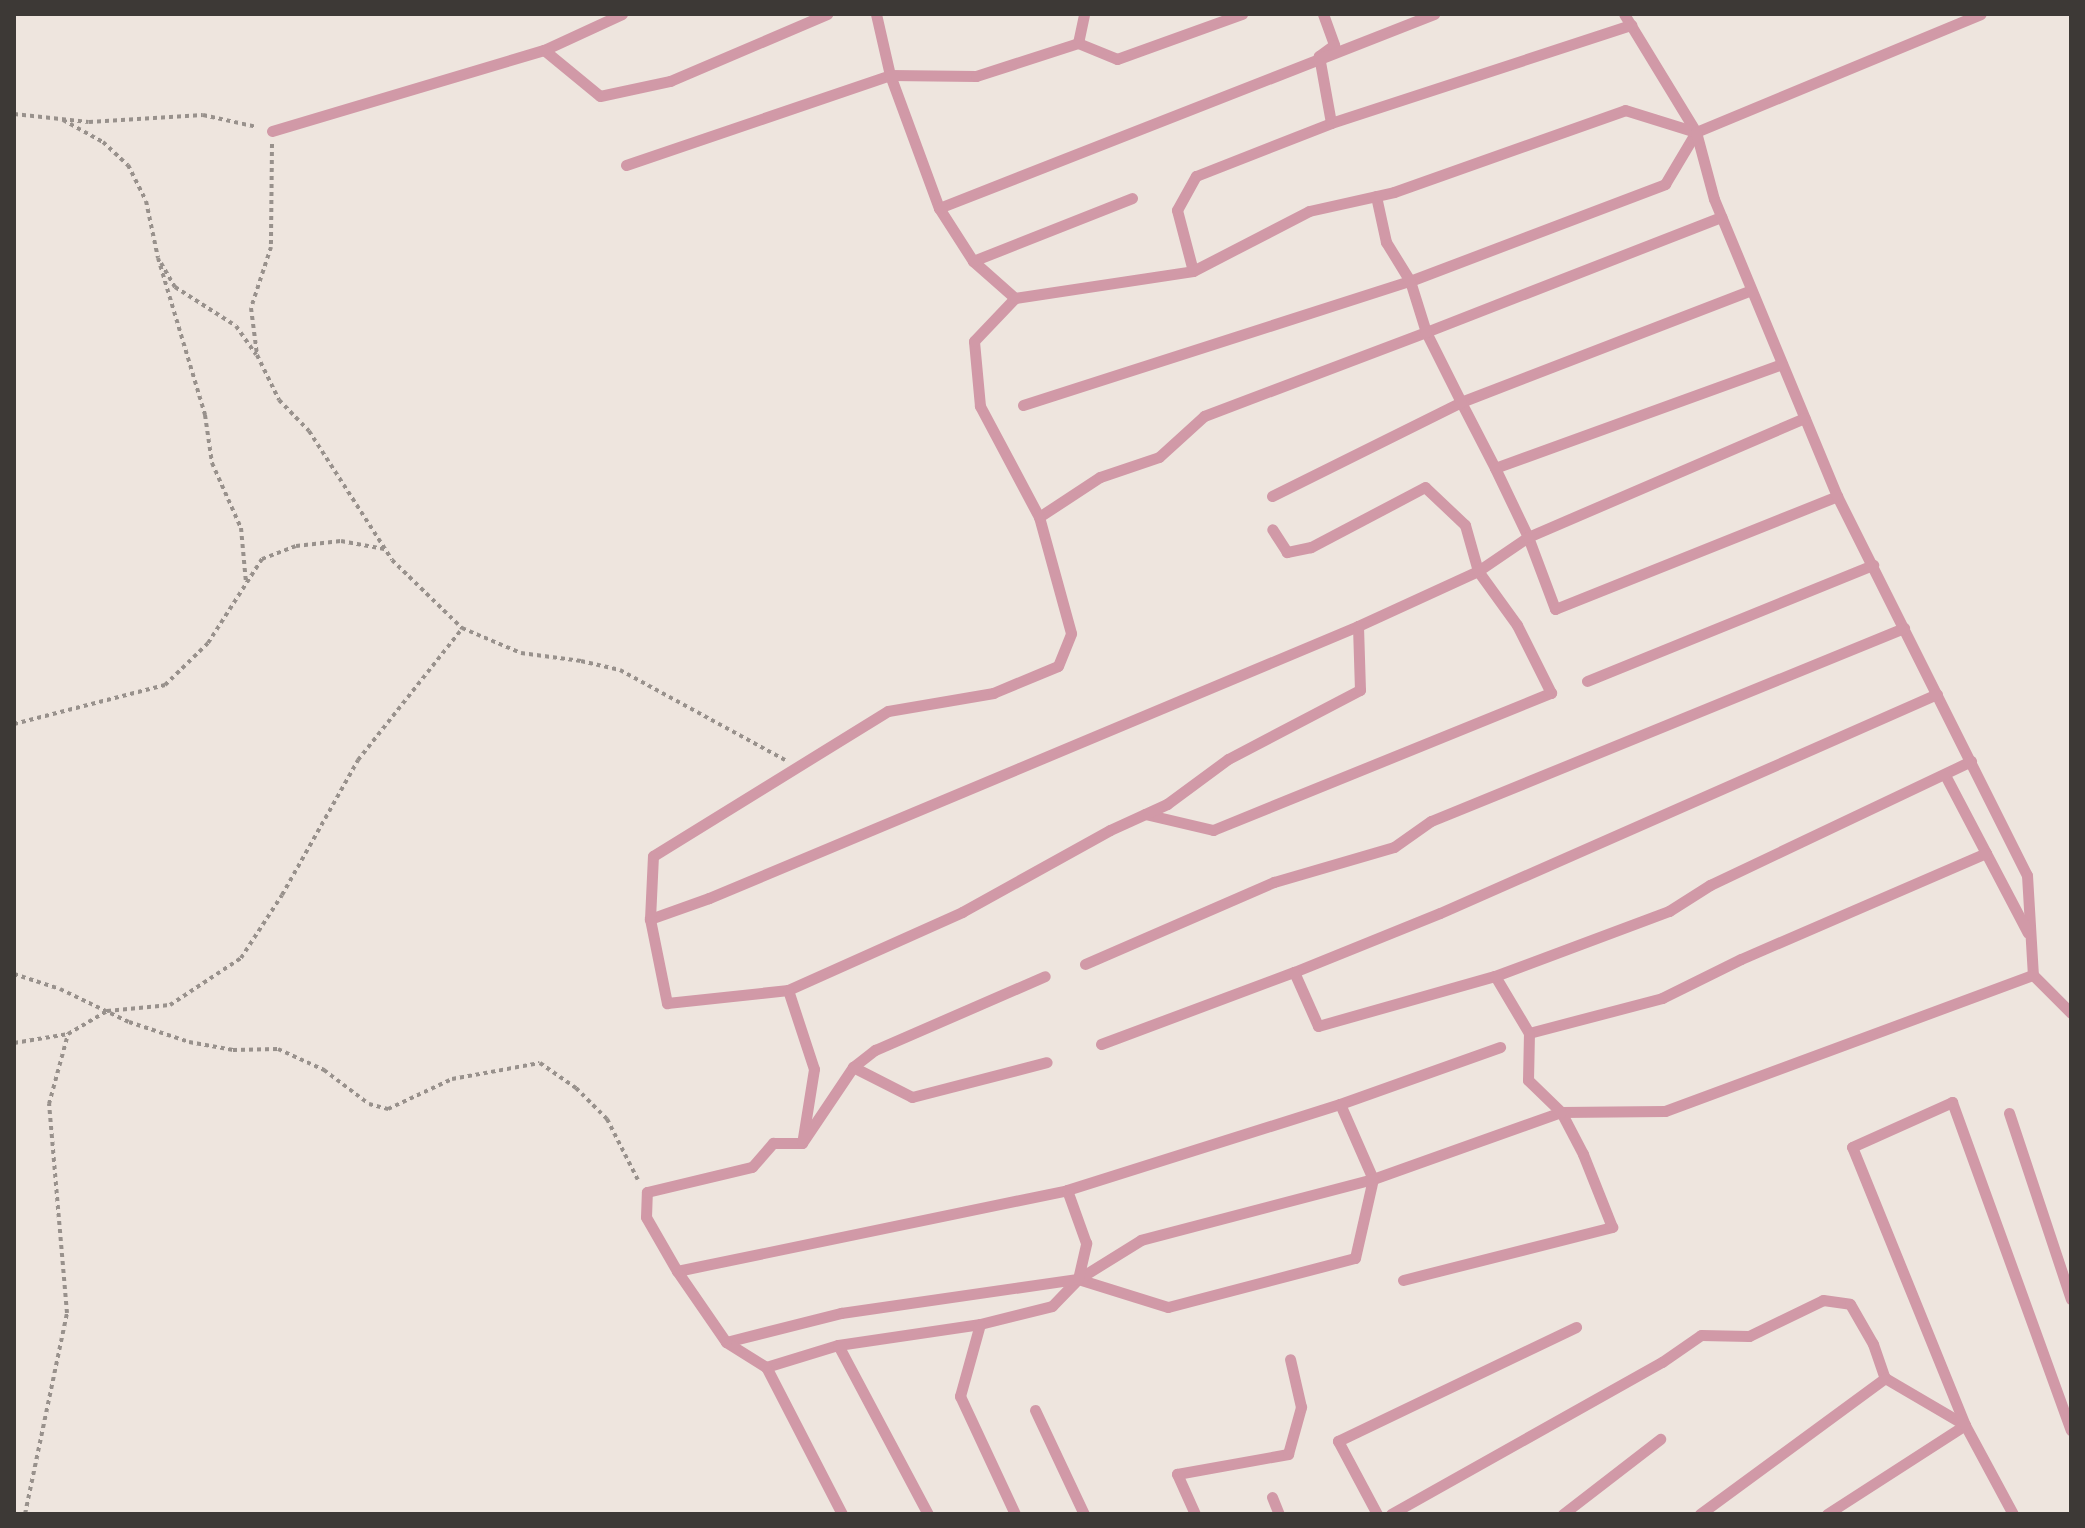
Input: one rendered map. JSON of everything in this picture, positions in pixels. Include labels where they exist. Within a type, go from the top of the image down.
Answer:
[{"type":"lane","points":[[272,131],[544,50],[622,14]]},
{"type":"lane","points":[[544,50],[600,96],[670,81],[827,14]]},
{"type":"lane","points":[[876,14],[890,75],[939,208],[973,261],[1015,298]]},
{"type":"lane","points":[[1078,43],[1084,14]]},
{"type":"lane","points":[[626,165],[890,75],[976,76],[1078,43],[1117,59],[1242,14]]},
{"type":"lane","points":[[1319,56],[1334,45],[1323,14]]},
{"type":"lane","points":[[939,208],[1319,56],[1434,14]]},
{"type":"lane","points":[[1023,405],[1410,281],[1665,184],[1696,132],[1981,14]]},
{"type":"lane","points":[[1193,271],[1177,210],[1196,176],[1331,123],[1628,20],[1696,132],[1721,217],[1837,496],[2027,875],[2033,975],[2071,1013]]},
{"type":"lane","points":[[1319,56],[1331,123]]},
{"type":"lane","points":[[1358,626],[1360,690],[1228,759],[1167,804],[962,912],[788,990],[667,1003],[650,919],[653,856],[888,711],[993,693],[1058,666],[1071,633],[1039,517],[980,406],[974,341],[1015,298],[1193,271],[1309,211],[1376,196],[1625,110],[1696,132]]},
{"type":"lane","points":[[1376,196],[1386,242],[1410,281],[1426,332],[1528,537],[1555,609],[1837,496]]},
{"type":"lane","points":[[973,261],[1132,198]]},
{"type":"lane","points":[[1039,517],[1100,477],[1159,457],[1204,416],[1721,217]]},
{"type":"lane","points":[[1272,496],[1461,402],[1751,290]]},
{"type":"lane","points":[[1495,468],[1782,364]]},
{"type":"lane","points":[[650,919],[709,898],[1358,626],[1478,571],[1528,537],[1804,418]]},
{"type":"lane","points":[[1145,814],[1213,830],[1551,693],[1517,625],[1478,571],[1465,525],[1425,487],[1311,547],[1287,552],[1272,529]]},
{"type":"lane","points":[[1587,681],[1873,565]]},
{"type":"lane","points":[[1085,964],[1274,882],[1394,847],[1431,821],[1904,628]]},
{"type":"lane","points":[[1101,1044],[1294,972],[1440,913],[1937,694]]},
{"type":"lane","points":[[1294,972],[1318,1026],[1495,976],[1669,911],[1710,885],[1971,761]]},
{"type":"lane","points":[[1945,775],[2031,937]]},
{"type":"lane","points":[[1529,1033],[1662,998],[1741,959],[1986,853]]},
{"type":"lane","points":[[766,1367],[838,1345],[980,1324],[1052,1306],[1078,1279],[1141,1240],[1373,1179],[1561,1112],[1665,1111],[2033,975]]},
{"type":"lane","points":[[802,1143],[853,1067],[875,1050],[1045,976]]},
{"type":"lane","points":[[1403,1280],[1612,1227],[1583,1154],[1561,1112],[1528,1080],[1529,1033],[1495,976]]},
{"type":"lane","points":[[788,990],[814,1069],[802,1143]]},
{"type":"lane","points":[[677,1271],[1067,1190],[1340,1104],[1500,1047]]},
{"type":"lane","points":[[853,1067],[912,1097],[1047,1062]]},
{"type":"lane","points":[[2013,1514],[1965,1425],[1852,1147],[1952,1102],[2071,1430]]},
{"type":"lane","points":[[726,1342],[841,1313],[1078,1279],[1168,1307],[1355,1258],[1373,1179],[1340,1104]]},
{"type":"lane","points":[[2009,1113],[2071,1299]]},
{"type":"lane","points":[[802,1143],[773,1143],[752,1167],[647,1192],[646,1217],[677,1271],[726,1342],[766,1367],[842,1514]]},
{"type":"lane","points":[[1067,1190],[1086,1243],[1078,1279]]},
{"type":"lane","points":[[1391,1514],[1662,1362],[1701,1335],[1749,1336],[1823,1300],[1850,1304],[1873,1344],[1885,1378],[1965,1425]]},
{"type":"lane","points":[[980,1324],[960,1396],[1015,1514]]},
{"type":"lane","points":[[1377,1514],[1338,1441],[1576,1327]]},
{"type":"lane","points":[[838,1345],[928,1514]]},
{"type":"lane","points":[[1195,1514],[1177,1474],[1288,1454],[1301,1407],[1290,1359]]},
{"type":"lane","points":[[1700,1514],[1885,1378]]},
{"type":"lane","points":[[1035,1410],[1084,1514]]},
{"type":"lane","points":[[1827,1514],[1965,1425]]},
{"type":"lane","points":[[1563,1514],[1660,1439]]},
{"type":"lane","points":[[1272,1497],[1279,1514]]},
{"type":"path","points":[[14,114],[89,122],[203,115],[272,131],[271,247],[251,308],[257,355]]},
{"type":"path","points":[[60,119],[103,142],[128,165],[146,201],[158,258],[205,415],[212,463],[241,528],[246,583]]},
{"type":"path","points":[[158,258],[175,287],[236,326],[257,355],[279,400],[309,431],[385,549],[462,628],[521,653],[620,670],[797,767]]},
{"type":"path","points":[[14,724],[165,685],[208,643],[262,559],[296,546],[341,541],[385,549]]},
{"type":"path","points":[[14,1043],[68,1034],[107,1011],[170,1005],[241,958],[282,895],[358,760],[462,628]]},
{"type":"path","points":[[14,974],[60,989],[107,1011],[189,1042],[233,1050],[278,1049],[324,1070],[369,1104],[388,1109],[452,1079],[540,1063],[576,1088],[607,1119],[647,1192]]},
{"type":"path","points":[[25,1514],[67,1313],[49,1104],[68,1034]]}]
